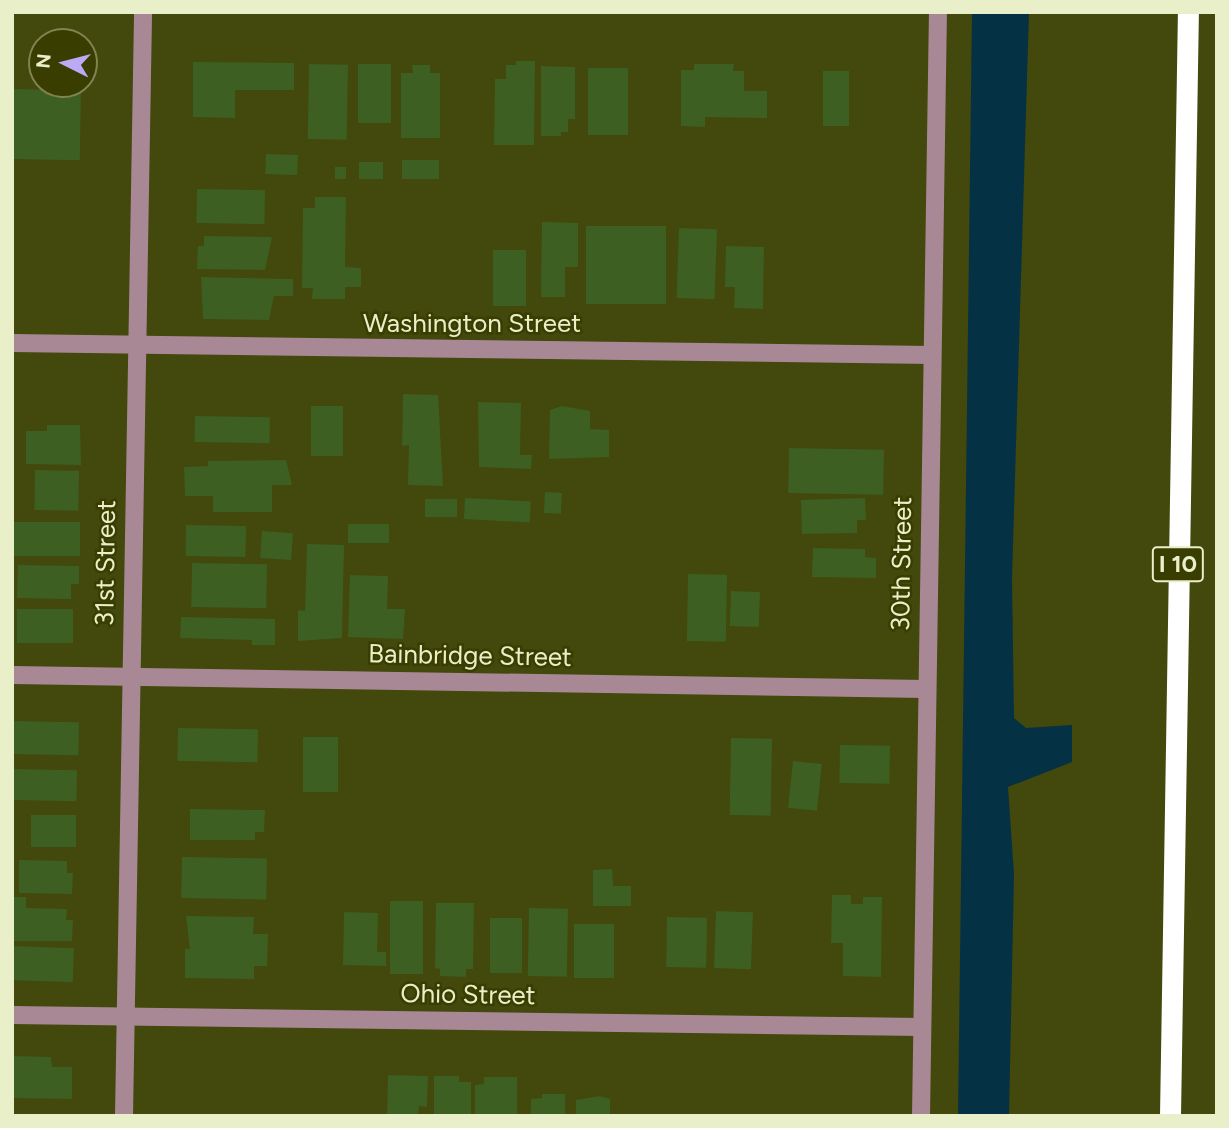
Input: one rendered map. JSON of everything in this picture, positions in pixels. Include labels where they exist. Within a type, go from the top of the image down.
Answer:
[{"type":"highway","name":"I 10","points":[[1170,1116],[1188,12]]},
{"type":"street","name":"31st Street","points":[[124,1116],[143,12]]},
{"type":"street","name":"30th Street","points":[[921,1116],[938,12]]},
{"type":"street","name":"Washington Street","points":[[12,343],[932,355]]},
{"type":"street","name":"Bainbridge Street","points":[[12,675],[926,690]]},
{"type":"street","name":"Ohio Street","points":[[12,1015],[922,1027]]},
{"type":"water","points":[[972,12],[1029,12],[1012,578],[1014,718],[1026,728],[1072,725],[1072,762],[1008,787],[1014,874],[1009,1116],[958,1116]]},
{"type":"building","points":[[516,61],[535,61],[534,145],[494,145],[495,79],[506,79],[506,65],[516,65]]},
{"type":"building","points":[[193,62],[294,63],[294,90],[235,90],[235,118],[193,117]]},
{"type":"building","points":[[309,64],[348,65],[347,140],[308,139]]},
{"type":"building","points":[[358,64],[391,64],[391,123],[358,123]]},
{"type":"building","points":[[694,64],[734,64],[733,71],[744,71],[744,91],[767,91],[767,118],[705,117],[705,127],[681,126],[681,70],[694,70]]},
{"type":"building","points":[[412,65],[430,65],[430,73],[440,73],[440,138],[401,138],[401,73],[413,73]]},
{"type":"building","points":[[541,66],[575,67],[575,119],[568,119],[568,132],[561,132],[561,136],[541,136]]},
{"type":"building","points":[[588,68],[628,68],[628,135],[588,135]]},
{"type":"building","points":[[823,71],[849,71],[849,126],[823,126]]},
{"type":"building","points":[[12,89],[28,89],[28,98],[81,98],[80,160],[12,159]]},
{"type":"building","points":[[266,154],[298,155],[297,175],[265,174]]},
{"type":"building","points":[[402,160],[439,160],[439,179],[402,179]]},
{"type":"building","points":[[359,162],[383,162],[383,179],[359,179]]},
{"type":"building","points":[[335,167],[346,167],[346,179],[335,179]]},
{"type":"building","points":[[197,189],[265,190],[264,224],[196,223]]},
{"type":"building","points":[[315,197],[346,197],[345,267],[361,268],[361,287],[345,287],[345,299],[312,299],[313,288],[302,288],[303,208],[315,208]]},
{"type":"building","points":[[542,222],[578,223],[578,267],[565,267],[565,297],[541,297]]},
{"type":"building","points":[[586,226],[666,226],[666,304],[586,304]]},
{"type":"building","points":[[679,228],[717,229],[715,299],[677,298]]},
{"type":"building","points":[[204,236],[272,237],[265,270],[197,269],[198,246],[204,246]]},
{"type":"building","points":[[726,246],[764,247],[763,309],[734,308],[735,287],[725,287]]},
{"type":"building","points":[[493,250],[526,250],[526,306],[493,306]]},
{"type":"building","points":[[201,277],[293,279],[293,296],[274,296],[269,320],[203,319]]},
{"type":"building","points":[[403,394],[438,395],[443,486],[408,485],[409,445],[402,446]]},
{"type":"building","points":[[478,402],[521,403],[520,455],[532,455],[531,469],[479,467]]},
{"type":"building","points":[[311,406],[343,406],[343,456],[311,456]]},
{"type":"building","points":[[562,406],[590,411],[590,429],[609,430],[609,457],[549,459],[550,410]]},
{"type":"building","points":[[195,416],[270,417],[270,443],[195,442]]},
{"type":"building","points":[[47,425],[80,425],[81,465],[26,464],[26,431],[47,431]]},
{"type":"building","points":[[789,448],[884,450],[883,495],[788,493]]},
{"type":"building","points":[[286,460],[292,485],[272,485],[272,512],[213,512],[213,496],[185,496],[184,467],[208,466],[208,461]]},
{"type":"building","points":[[35,470],[79,471],[78,511],[34,510]]},
{"type":"building","points":[[545,492],[562,493],[561,514],[544,513]]},
{"type":"building","points":[[465,498],[531,501],[530,522],[464,519]]},
{"type":"building","points":[[865,498],[866,520],[857,520],[857,533],[802,534],[801,500]]},
{"type":"building","points":[[425,499],[457,499],[457,517],[425,517]]},
{"type":"building","points":[[12,522],[80,522],[80,556],[12,556]]},
{"type":"building","points":[[348,524],[389,524],[389,543],[348,543]]},
{"type":"building","points":[[186,525],[246,526],[245,557],[185,556]]},
{"type":"building","points":[[262,531],[293,533],[291,560],[260,558]]},
{"type":"building","points":[[307,544],[344,545],[342,638],[298,641],[298,610],[305,611]]},
{"type":"building","points":[[813,548],[865,549],[865,557],[876,558],[876,578],[812,577]]},
{"type":"building","points":[[192,563],[267,564],[266,608],[191,607]]},
{"type":"building","points":[[18,565],[79,566],[79,584],[71,584],[71,599],[17,598]]},
{"type":"building","points":[[688,574],[727,575],[726,642],[687,641]]},
{"type":"building","points":[[350,575],[388,576],[387,609],[405,609],[403,639],[348,637]]},
{"type":"building","points":[[731,591],[760,592],[759,627],[730,626]]},
{"type":"building","points":[[17,609],[73,609],[73,643],[17,643]]},
{"type":"building","points":[[181,617],[275,619],[275,645],[252,645],[252,640],[180,638]]},
{"type":"building","points":[[12,721],[79,722],[78,755],[12,754]]},
{"type":"building","points":[[178,728],[258,729],[257,762],[177,761]]},
{"type":"building","points":[[303,737],[338,737],[338,792],[303,792]]},
{"type":"building","points":[[731,738],[772,739],[771,816],[730,815]]},
{"type":"building","points":[[840,745],[890,746],[889,784],[839,783]]},
{"type":"building","points":[[793,761],[822,764],[817,811],[788,808]]},
{"type":"building","points":[[12,769],[77,770],[76,801],[12,800]]},
{"type":"building","points":[[190,809],[265,810],[264,832],[255,832],[255,840],[190,840]]},
{"type":"building","points":[[31,815],[76,815],[76,847],[31,847]]},
{"type":"building","points":[[182,857],[267,858],[266,899],[181,898]]},
{"type":"building","points":[[19,860],[67,861],[67,873],[73,873],[72,894],[19,893]]},
{"type":"building","points":[[612,869],[613,886],[631,886],[631,906],[593,906],[593,870]]},
{"type":"building","points":[[832,895],[851,895],[851,904],[863,904],[863,897],[882,897],[881,977],[843,976],[843,943],[831,943]]},
{"type":"building","points":[[12,897],[26,897],[26,908],[67,909],[66,920],[73,920],[72,941],[12,941]]},
{"type":"building","points":[[390,901],[423,901],[423,974],[390,974]]},
{"type":"building","points":[[436,903],[474,903],[473,969],[466,969],[466,977],[440,976],[440,969],[435,968]]},
{"type":"building","points":[[529,908],[568,909],[567,977],[528,976]]},
{"type":"building","points":[[716,911],[753,912],[751,969],[714,968]]},
{"type":"building","points":[[344,912],[378,913],[377,952],[386,952],[386,966],[343,965]]},
{"type":"building","points":[[186,916],[254,917],[253,934],[268,934],[267,966],[254,966],[254,979],[185,978],[185,949],[190,949]]},
{"type":"building","points":[[667,917],[707,918],[706,968],[666,967]]},
{"type":"building","points":[[490,918],[522,918],[522,973],[490,973]]},
{"type":"building","points":[[574,924],[614,924],[614,978],[574,978]]},
{"type":"building","points":[[12,946],[74,948],[73,982],[12,980]]},
{"type":"building","points":[[12,1056],[51,1057],[52,1067],[72,1067],[72,1099],[12,1098]]},
{"type":"building","points":[[388,1075],[428,1076],[427,1107],[419,1106],[418,1116],[387,1116]]},
{"type":"building","points":[[434,1076],[459,1076],[459,1082],[471,1082],[471,1116],[434,1116]]},
{"type":"building","points":[[484,1077],[517,1077],[517,1116],[475,1116],[475,1085],[484,1084]]},
{"type":"building","points":[[542,1094],[565,1094],[565,1116],[531,1116],[531,1099],[542,1098]]},
{"type":"building","points":[[600,1096],[610,1099],[610,1116],[576,1116],[576,1100]]}]
